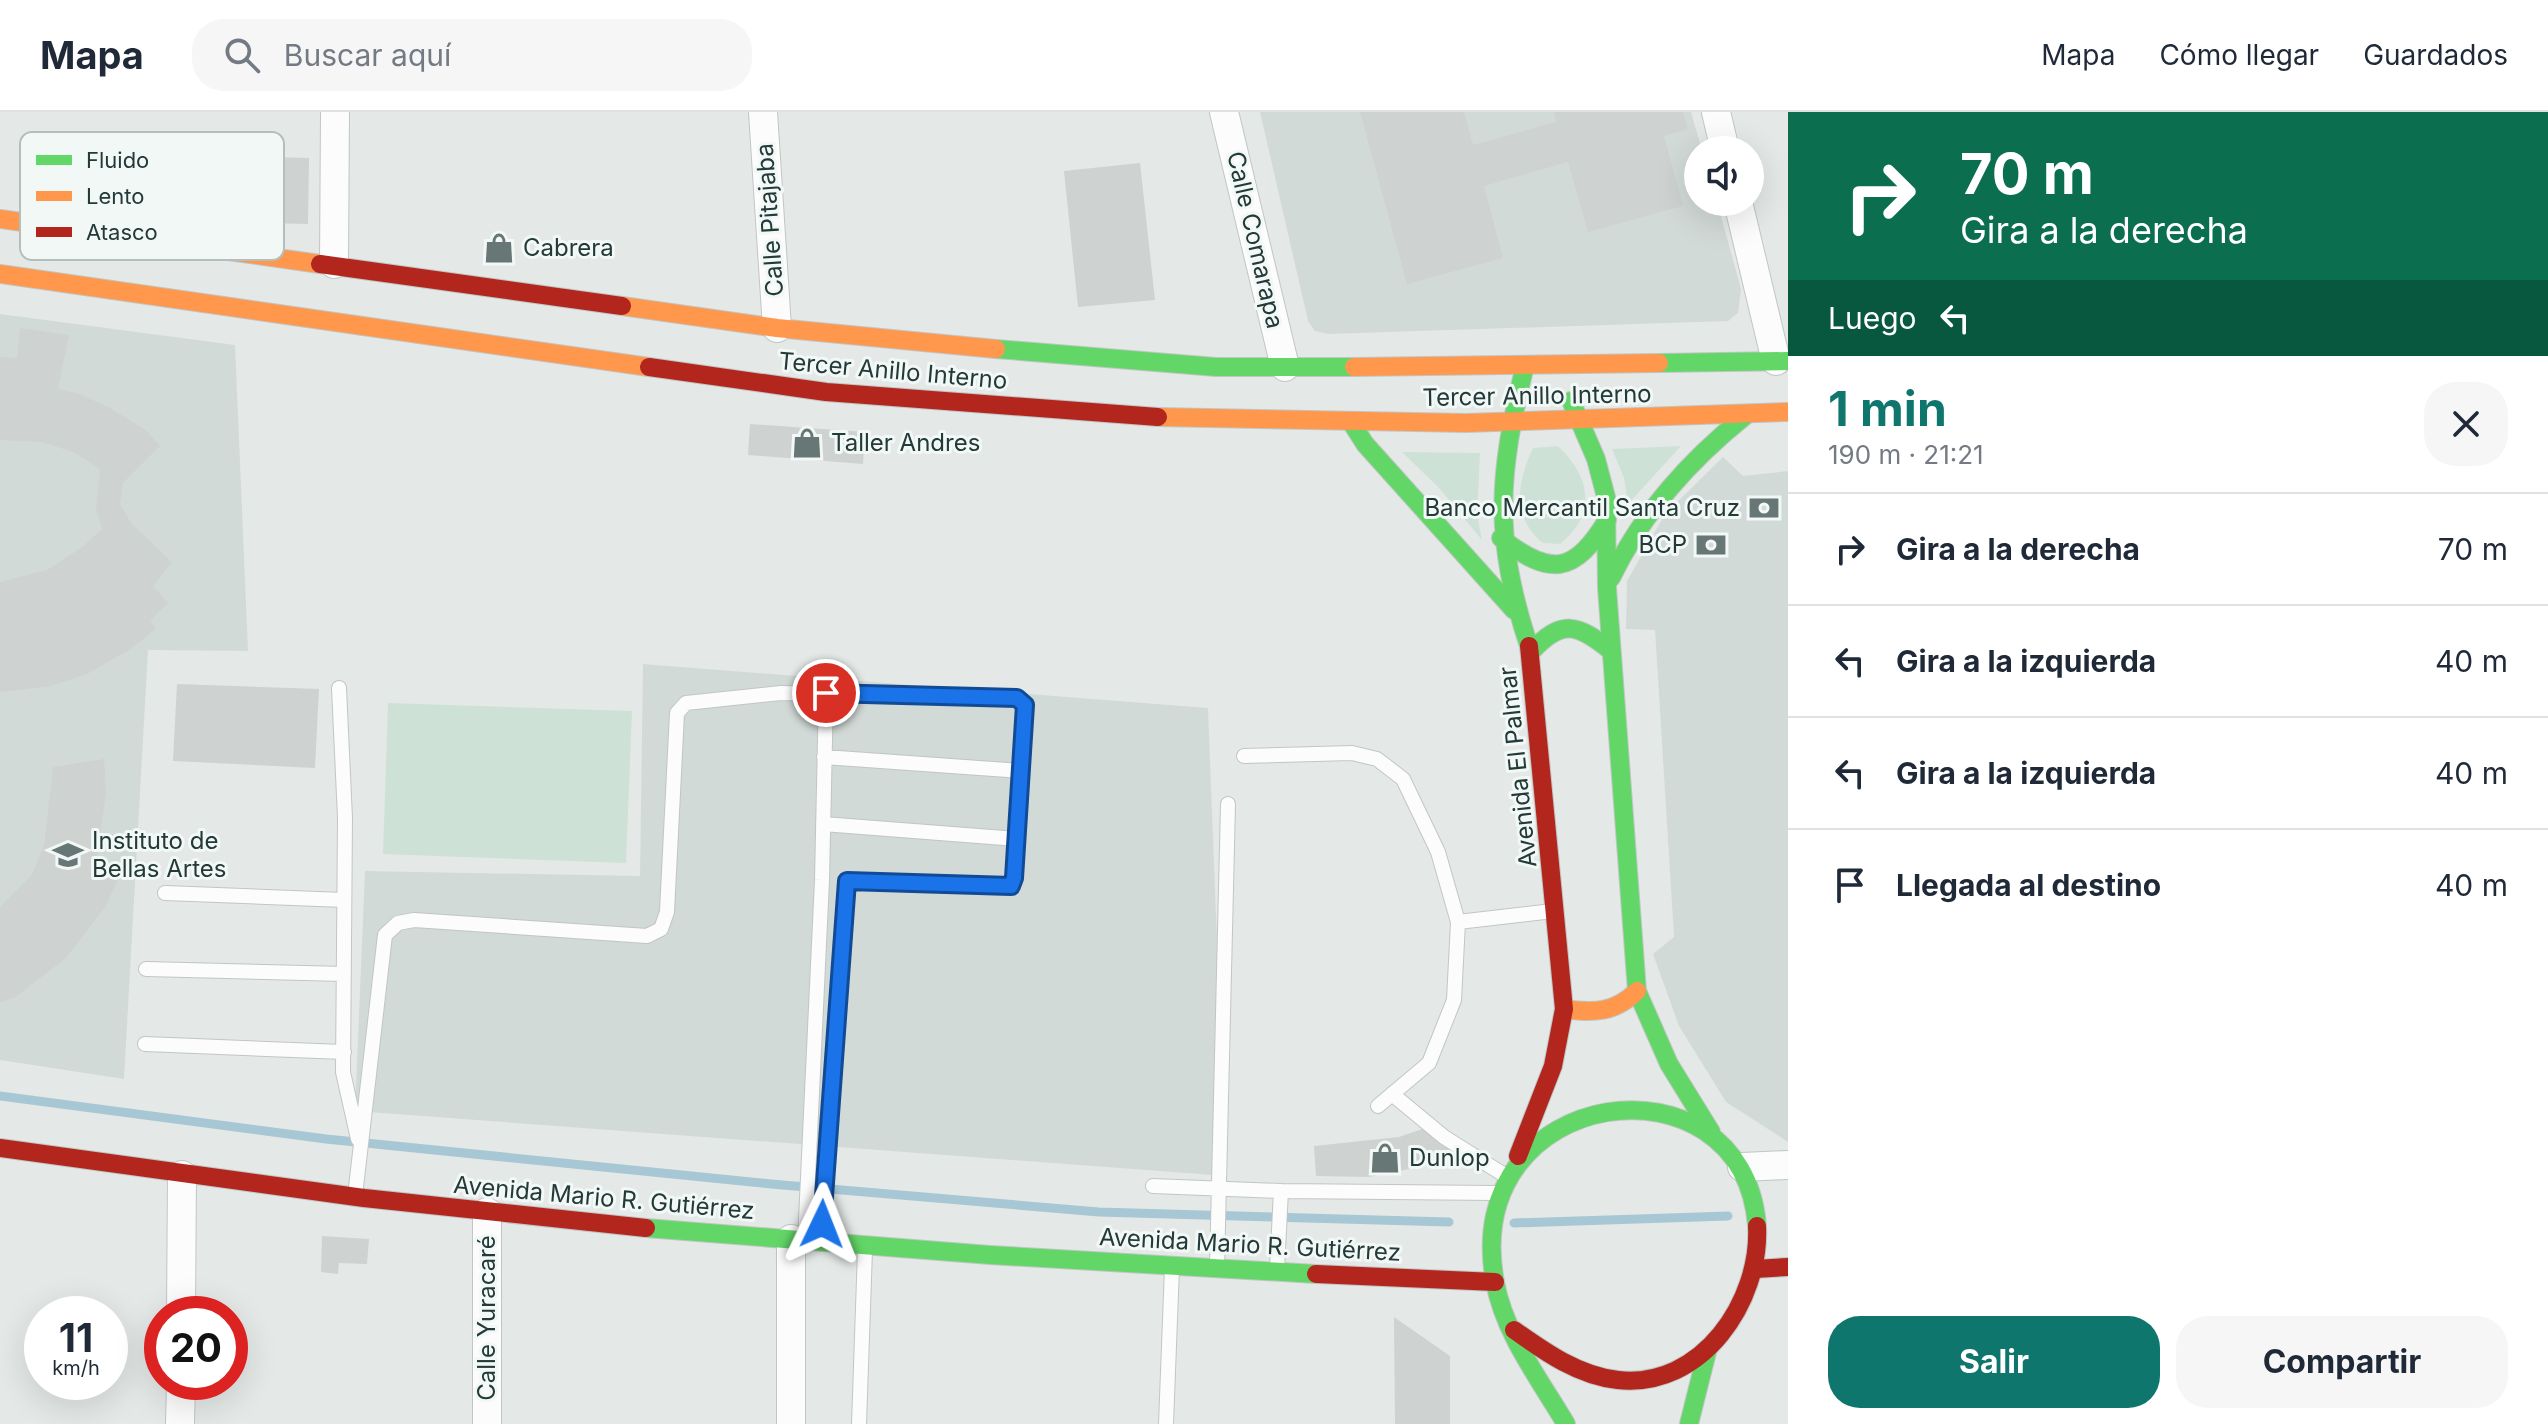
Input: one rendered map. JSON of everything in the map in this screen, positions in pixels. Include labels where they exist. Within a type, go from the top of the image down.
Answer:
[{"type":"street","points":[[334,264],[335,112]]},
{"type":"street","name":"Calle Pitajaba","points":[[763,112],[773,336]]},
{"type":"street","name":"Calle Comarapa","points":[[1224,112],[1285,367]]},
{"type":"street","points":[[1716,112],[1722,136]]},
{"type":"street","points":[[1742,216],[1782,361]]},
{"type":"street","name":"Tercer Anillo Interno","points":[[0,219],[20,222]]},
{"type":"street","name":"Tercer Anillo Interno","points":[[284,258],[773,336],[916,343],[1216,367],[1555,366],[1782,361]]},
{"type":"street","name":"Tercer Anillo Interno","points":[[0,274],[30,271],[681,373],[826,384],[1137,417],[1510,422],[1788,412]]},
{"type":"street","points":[[849,354],[916,343]]},
{"type":"street","points":[[681,373],[735,357]]},
{"type":"street","name":"Avenida El Palmar","points":[[1507,1177],[1551,1071],[1563,1030],[1564,1009],[1531,652],[1516,612],[1501,538],[1498,505],[1510,422],[1525,366]]},
{"type":"street","points":[[1514,1330],[1551,1357],[1595,1374],[1634,1381],[1672,1371],[1708,1348],[1741,1306],[1755,1269],[1752,1199],[1742,1167],[1715,1138],[1672,1074],[1651,1033],[1637,991],[1607,588],[1606,497],[1596,459],[1555,366]]},
{"type":"street","points":[[1259,387],[1285,367]]},
{"type":"street","points":[[1137,417],[1202,400]]},
{"type":"street","points":[[1607,588],[1625,547],[1647,513],[1721,435],[1746,415]]},
{"type":"street","points":[[1351,422],[1365,444],[1516,612]]},
{"type":"street","points":[[1501,538],[1539,566],[1553,567],[1584,552],[1607,520]]},
{"type":"street","points":[[1531,652],[1546,634],[1558,627],[1577,628],[1611,651]]},
{"type":"street","points":[[1564,1009],[1591,1013],[1612,1011],[1627,1003],[1637,991]]},
{"type":"street","points":[[1566,1424],[1514,1330],[1495,1282],[1492,1239],[1507,1177],[1548,1131],[1589,1113],[1634,1110],[1677,1117],[1715,1138]]},
{"type":"street","name":"Avenida Mario R. Gutiérrez","points":[[0,1148],[182,1175],[487,1212],[809,1234],[865,1245],[1172,1266],[1216,1260],[1277,1273],[1495,1282]]},
{"type":"street","points":[[1742,1167],[1788,1165]]},
{"type":"street","points":[[181,1296],[182,1175]]},
{"type":"street","name":"Calle Yuracaré","points":[[487,1212],[487,1424]]},
{"type":"street","points":[[791,1424],[809,1234]]},
{"type":"street","points":[[1755,1269],[1788,1267]]},
{"type":"street","points":[[1689,1424],[1708,1348]]},
{"type":"street","points":[[180,1424],[181,1400]]},
{"type":"lane","points":[[339,688],[345,818],[345,1092],[358,1123]]},
{"type":"lane","points":[[809,1234],[807,1171],[822,880],[826,693]]},
{"type":"lane","points":[[355,1196],[360,1154],[358,1123],[385,935],[398,923],[414,920],[647,936],[661,929],[667,912],[677,713],[694,700],[826,693],[1023,701],[1017,839],[1011,886],[822,880]]},
{"type":"lane","points":[[1244,756],[1352,753],[1377,759],[1403,779],[1438,852],[1458,922],[1454,1000],[1429,1063],[1378,1106]]},
{"type":"lane","points":[[824,757],[1021,771]]},
{"type":"lane","points":[[1216,1260],[1228,804]]},
{"type":"lane","points":[[823,824],[1017,839]]},
{"type":"lane","points":[[809,1234],[823,1170],[847,881]]},
{"type":"lane","points":[[165,893],[344,900]]},
{"type":"lane","points":[[1458,922],[1556,910]]},
{"type":"lane","points":[[146,969],[344,974]]},
{"type":"lane","points":[[145,1044],[344,1052]]},
{"type":"lane","points":[[1392,1094],[1444,1137],[1507,1177]]},
{"type":"lane","points":[[1153,1186],[1218,1195],[1280,1198],[1507,1177]]},
{"type":"lane","points":[[1277,1273],[1280,1198]]},
{"type":"lane","points":[[859,1424],[865,1245]]},
{"type":"lane","points":[[1166,1424],[1172,1266]]},
{"type":"shaded area","points":[[1260,112],[1691,112],[1698,136],[1684,136],[1684,216],[1721,216],[1741,289],[1738,313],[1728,321],[1328,334],[1315,331],[1308,321]]},
{"type":"shaded area","name":"Instituto de Bellas Artes","points":[[0,314],[235,345],[248,651],[148,650],[124,1079],[0,1060]]},
{"type":"shaded area","points":[[1723,457],[1743,476],[1788,471],[1788,1142],[1726,1102],[1679,1026],[1653,954],[1674,937],[1655,630],[1626,629],[1627,581],[1665,514]]},
{"type":"shaded area","points":[[643,664],[1208,708],[1226,1176],[355,1111],[365,871],[640,876]]},
{"type":"green space","points":[[1558,446],[1583,483],[1584,508],[1572,532],[1560,544],[1543,543],[1526,522],[1520,498],[1521,486],[1533,448]]},
{"type":"green space","points":[[1681,446],[1628,504],[1624,478],[1612,449]]},
{"type":"green space","points":[[1402,452],[1480,453],[1477,515],[1482,540],[1439,488]]},
{"type":"green space","points":[[388,703],[632,711],[626,863],[383,854]]},
{"type":"building","points":[[1360,112],[1464,112],[1473,145],[1556,122],[1554,112],[1683,112],[1688,129],[1664,136],[1683,206],[1588,232],[1568,162],[1484,186],[1503,258],[1407,284]]},
{"type":"building","points":[[284,157],[309,158],[308,224],[284,223]]},
{"type":"building","points":[[1140,163],[1155,300],[1078,307],[1064,171]]},
{"type":"building","points":[[20,328],[69,335],[58,389],[80,394],[112,409],[147,431],[160,446],[123,483],[120,504],[131,523],[172,562],[153,586],[168,603],[150,621],[156,629],[129,650],[87,674],[51,686],[0,692],[0,582],[47,570],[81,548],[102,529],[96,508],[100,469],[73,452],[42,442],[0,440],[0,357],[17,358]]},
{"type":"building","name":"Taller Andres","points":[[750,424],[865,432],[863,464],[748,455]]},
{"type":"building","points":[[177,684],[319,689],[315,768],[173,761]]},
{"type":"building","points":[[104,759],[106,793],[96,862],[122,870],[106,906],[66,958],[17,996],[0,1003],[0,907],[32,875],[44,845],[53,767]]},
{"type":"building","name":"Dunlop","points":[[1425,1128],[1450,1149],[1414,1168],[1369,1177],[1316,1176],[1314,1146],[1399,1137]]},
{"type":"building","points":[[322,1236],[369,1239],[367,1264],[339,1263],[338,1274],[321,1272]]},
{"type":"building","points":[[1394,1317],[1450,1356],[1450,1424],[1395,1424]]},
{"type":"waterway","points":[[0,1096],[326,1139],[771,1184],[1099,1212],[1449,1222]]},
{"type":"waterway","points":[[1514,1223],[1728,1216]]},
{"type":"traffic: fast","points":[[996,349],[1216,367],[1354,367]]},
{"type":"traffic: fast","points":[[1659,363],[1788,361]]},
{"type":"traffic: fast","points":[[1525,366],[1509,440],[1503,506],[1509,572],[1529,646]]},
{"type":"traffic: fast","points":[[1571,401],[1596,459],[1606,497],[1607,588],[1637,991],[1669,1064],[1711,1132]]},
{"type":"traffic: fast","points":[[1611,578],[1638,531],[1669,489],[1705,451],[1746,415]]},
{"type":"traffic: fast","points":[[1351,422],[1365,444],[1514,610]]},
{"type":"traffic: fast","points":[[1501,538],[1534,559],[1560,564],[1584,551],[1607,520]]},
{"type":"traffic: fast","points":[[1531,652],[1552,634],[1570,629],[1589,635],[1611,651]]},
{"type":"traffic: fast","points":[[1566,1424],[1515,1338],[1506,1320],[1495,1282],[1495,1215],[1518,1164],[1558,1130],[1607,1112],[1658,1113],[1705,1131],[1740,1169],[1757,1226]]},
{"type":"traffic: fast","points":[[646,1228],[990,1255],[1316,1274]]},
{"type":"traffic: fast","points":[[1689,1424],[1708,1348]]},
{"type":"traffic: slow","points":[[0,219],[20,222]]},
{"type":"traffic: slow","points":[[284,259],[320,264]]},
{"type":"traffic: slow","points":[[0,274],[649,367]]},
{"type":"traffic: slow","points":[[622,306],[777,328],[996,349]]},
{"type":"traffic: slow","points":[[1354,367],[1659,363]]},
{"type":"traffic: slow","points":[[1158,417],[1466,423],[1788,412]]},
{"type":"traffic: slow","points":[[1564,1009],[1603,1010],[1620,1004],[1637,991]]},
{"type":"traffic: jam","points":[[320,264],[622,306]]},
{"type":"traffic: jam","points":[[649,367],[826,392],[1158,417]]},
{"type":"traffic: jam","points":[[1518,1156],[1553,1066],[1564,1009],[1529,646]]},
{"type":"traffic: jam","points":[[0,1148],[364,1198],[646,1228]]},
{"type":"traffic: jam","points":[[1514,1330],[1563,1362],[1604,1378],[1648,1379],[1676,1370],[1700,1355],[1737,1310],[1749,1283],[1756,1255],[1757,1226]]},
{"type":"traffic: jam","points":[[1755,1269],[1788,1267]]},
{"type":"traffic: jam","points":[[1316,1274],[1495,1282]]},
{"type":"place","name":"Cabrera","points":[[499,248]]},
{"type":"place","name":"Taller Andres","points":[[807,443]]},
{"type":"place","name":"Banco Mercantil Santa Cruz","points":[[1764,508]]},
{"type":"place","name":"BCP","points":[[1711,545]]},
{"type":"place","name":"Instituto de Bellas Artes","points":[[68,855]]},
{"type":"place","name":"Dunlop","points":[[1385,1158]]},
{"type":"route","points":[[822,1224],[823,1170],[847,881],[1011,886],[1025,705],[1017,698],[826,693]]}]
